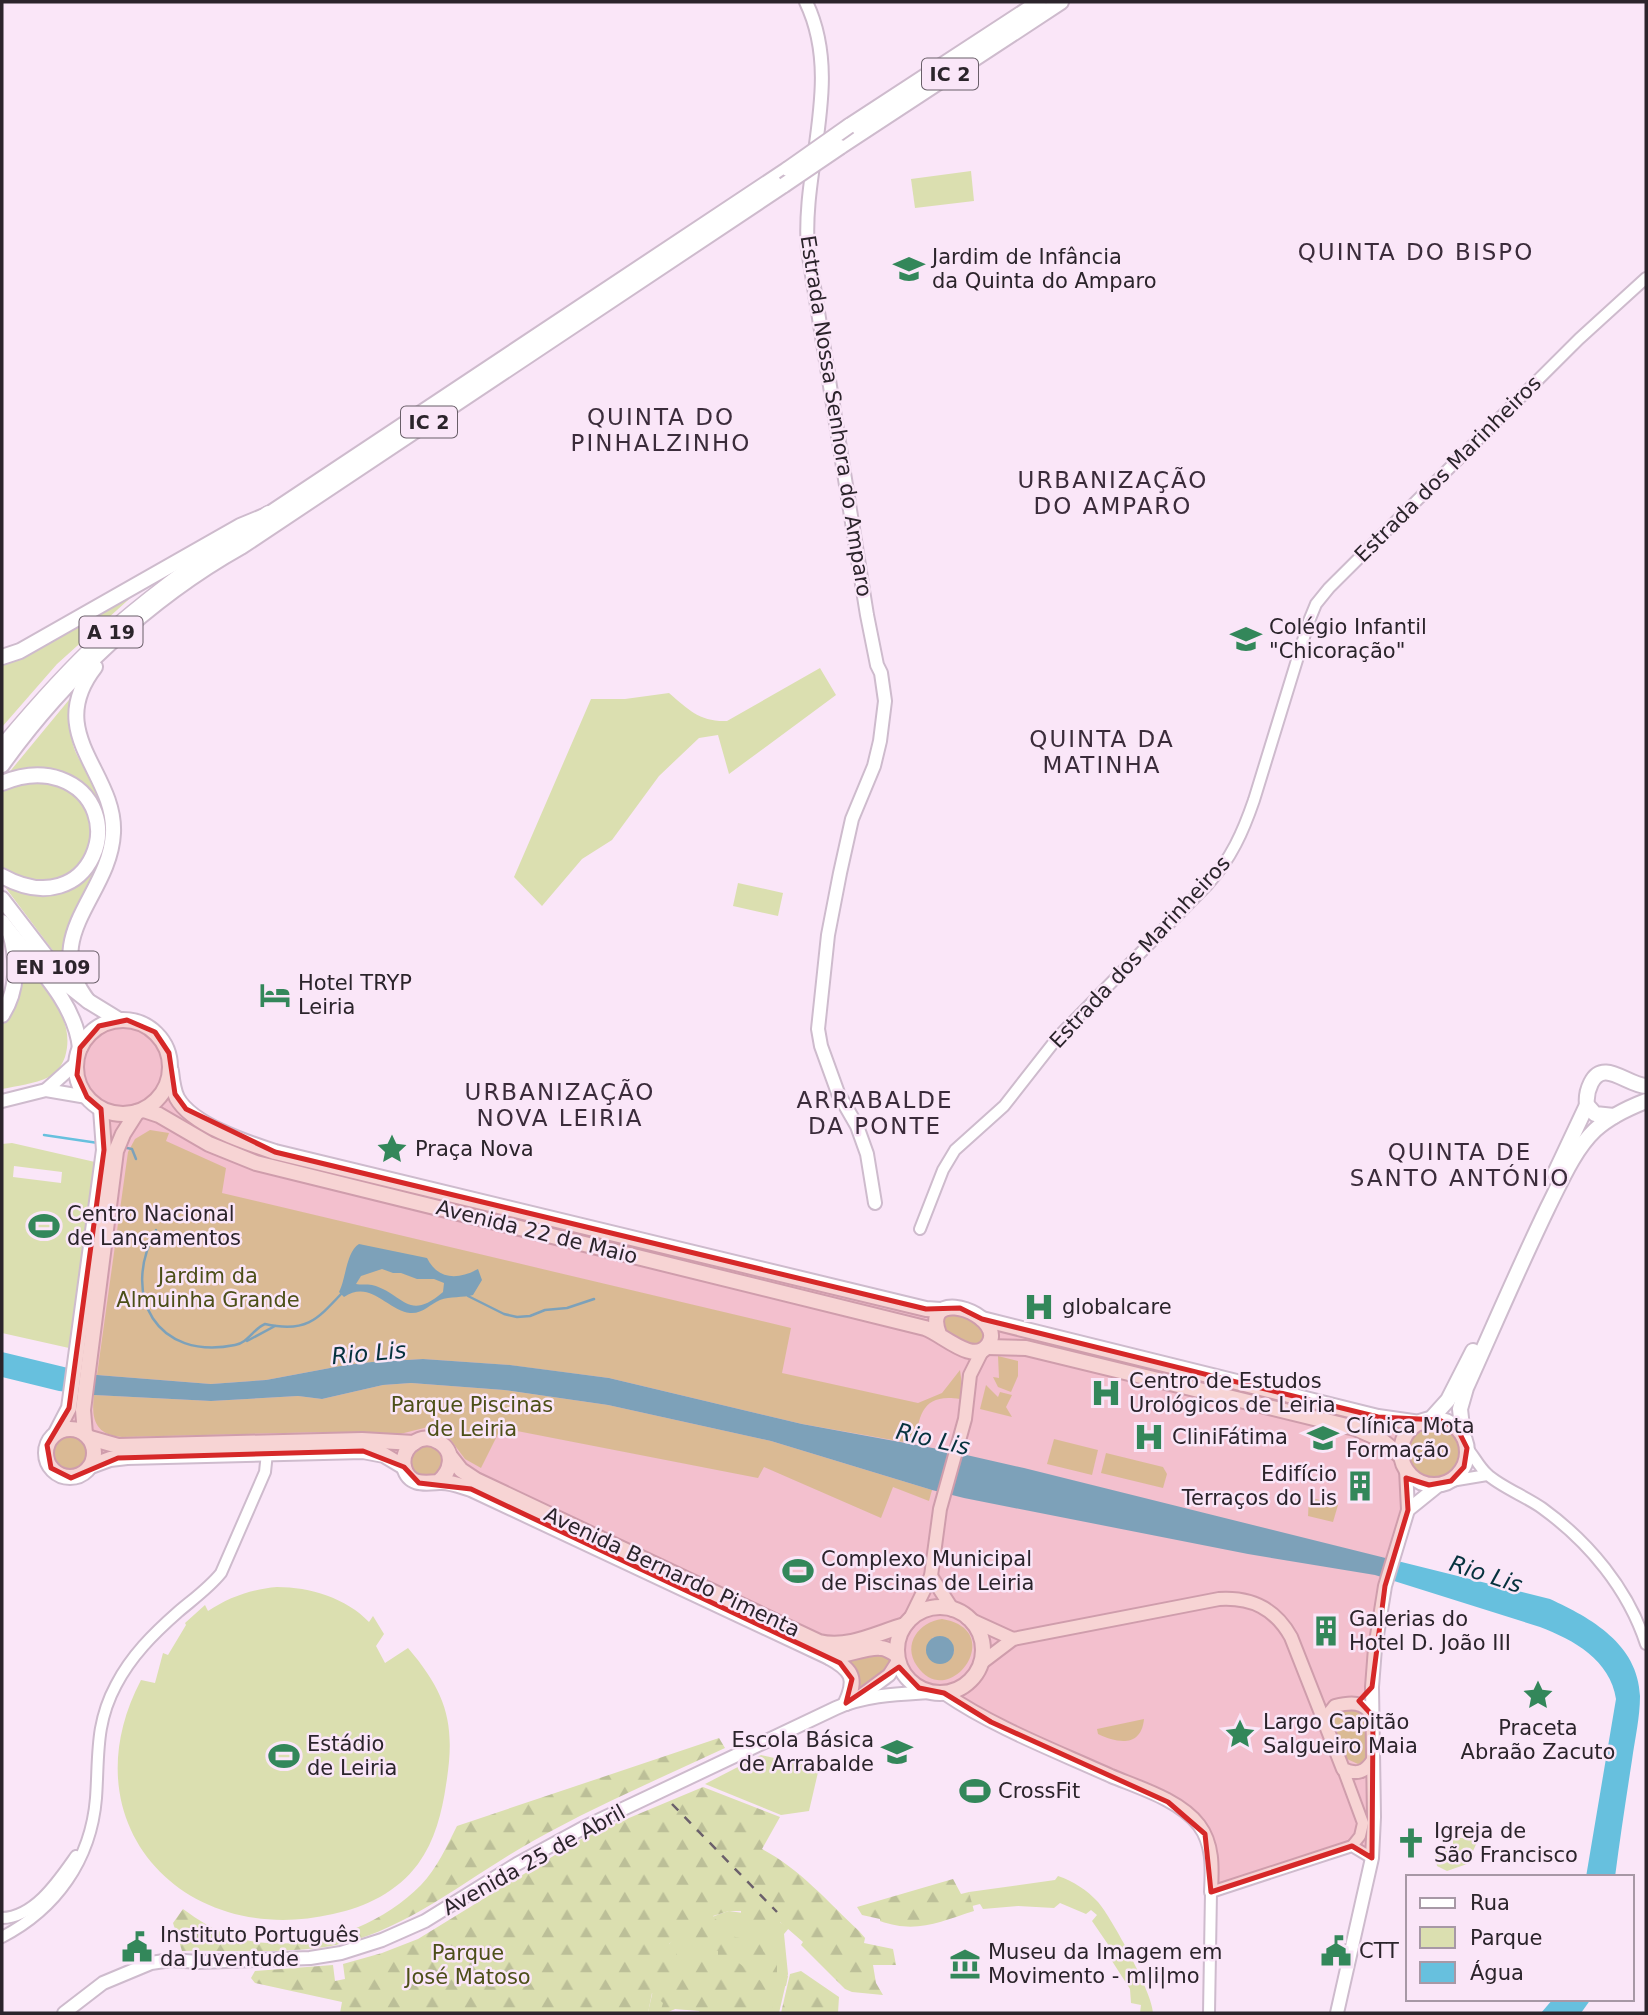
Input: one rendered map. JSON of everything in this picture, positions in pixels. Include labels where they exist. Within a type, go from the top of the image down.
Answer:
[{"type":"highway","name":"A 19","points":[[2,748],[47,696],[101,641],[198,563],[269,514]]},
{"type":"main road","name":"Estrada Nossa Senhora do Amparo","points":[[806,2],[818,45],[822,83],[808,213],[808,250],[883,707],[876,761],[852,819],[840,873],[828,935],[818,1029],[821,1046],[838,1093],[857,1126],[867,1154],[875,1203]]},
{"type":"main road","name":"IC 2","points":[[269,514],[1039,2]]},
{"type":"main road","name":"IC 2","points":[[2,765],[58,697],[101,653],[188,579],[241,547],[1061,2]]},
{"type":"main road","points":[[2,657],[20,651],[240,526],[269,514]]},
{"type":"main road","points":[[88,1001],[72,975],[72,937],[106,864],[113,828],[107,800],[81,743],[77,711],[81,691],[93,669],[117,645],[176,595],[241,547]]},
{"type":"main road","points":[[2,783],[28,775],[40,775],[72,784],[81,790],[94,808],[98,831],[90,860],[81,873],[65,884],[45,890],[33,889],[2,876]]},
{"type":"main road","name":"EN 109","points":[[2,899],[69,986],[120,1020]]},
{"type":"main road","points":[[2,1015],[12,995],[16,957],[6,928]]},
{"type":"main road","name":"EN 109","points":[[6,928],[70,1013],[78,1031],[78,1056]]},
{"type":"main road","points":[[46,1090],[78,1056],[88,1036],[99,1026],[120,1020],[137,1022],[155,1032],[169,1053],[170,1071],[167,1085],[160,1097],[140,1111],[123,1134],[116,1151],[83,1418],[95,1454],[86,1472],[71,1478],[56,1473],[47,1461],[46,1453],[47,1446],[69,1408],[104,1150],[105,1132],[101,1109]]},
{"type":"main road","points":[[78,1056],[80,1087],[87,1097],[101,1109],[113,1113],[140,1111]]},
{"type":"main road","name":"Avenida 22 de Maio","points":[[170,1071],[175,1094],[186,1109],[224,1132],[275,1152],[926,1309],[941,1310]]},
{"type":"main road","points":[[1337,2013],[1372,1858],[1372,1687],[1385,1586],[1408,1510],[1405,1438],[1440,1411],[1452,1393],[1587,1105],[1587,1092],[1594,1076],[1609,1072],[1631,1083],[1646,1086]]},
{"type":"main road","points":[[2,1101],[46,1090],[87,1097]]},
{"type":"main road","points":[[1408,1510],[1464,1467],[1465,1442],[1460,1415],[1463,1397],[1530,1244],[1573,1159],[1594,1131],[1614,1116],[1646,1101]]},
{"type":"main road","points":[[1587,1105],[1595,1114],[1614,1116]]},
{"type":"main road","name":"Avenida 22 de Maio","points":[[140,1111],[159,1115],[209,1144],[256,1163],[803,1297],[939,1334]]},
{"type":"main road","points":[[1445,1483],[1420,1482],[1380,1439],[1345,1425],[1026,1348],[968,1352],[939,1334],[936,1322],[941,1310],[954,1306],[982,1319],[1378,1417],[1449,1423],[1465,1442]]},
{"type":"main road","points":[[982,1319],[991,1334],[970,1375],[967,1408],[941,1504],[931,1576],[898,1639],[898,1658],[910,1681],[937,1692],[991,1722],[1155,1795],[1187,1813],[1200,1826],[1208,1841],[1210,1892]]},
{"type":"main road","points":[[959,1348],[970,1375]]},
{"type":"main road","points":[[56,1433],[71,1429],[88,1436]]},
{"type":"main road","name":"Avenida Bernardo Pimenta","points":[[88,1436],[118,1446],[362,1440],[414,1443],[428,1438],[442,1444],[461,1470],[476,1480],[819,1642],[835,1644],[858,1641],[907,1623]]},
{"type":"main road","points":[[404,1467],[405,1453],[414,1443]]},
{"type":"main road","name":"Avenida Bernardo Pimenta","points":[[91,1466],[110,1459],[127,1457],[363,1451],[384,1455],[404,1467],[408,1475],[419,1483],[438,1482],[471,1489],[829,1657]]},
{"type":"main road","points":[[438,1482],[448,1471],[450,1456]]},
{"type":"main road","points":[[931,1576],[953,1610]]},
{"type":"main road","points":[[937,1692],[966,1684],[980,1664],[1013,1639],[1219,1599],[1251,1601],[1271,1612],[1285,1626],[1342,1769],[1352,1773],[1361,1772],[1369,1767],[1373,1760]]},
{"type":"main road","points":[[907,1623],[916,1615],[934,1608],[953,1610],[1013,1639]]},
{"type":"main road","points":[[967,1618],[976,1627],[981,1639],[980,1664]]},
{"type":"main road","points":[[829,1657],[850,1655],[876,1647],[898,1658]]},
{"type":"main road","points":[[829,1657],[845,1667],[852,1679],[850,1702]]},
{"type":"main road","name":"Avenida 25 de Abril","points":[[64,2013],[126,1972],[151,1963],[171,1960],[198,1962],[310,1958],[341,1953],[382,1940],[425,1921],[517,1864],[585,1827],[850,1702],[890,1675],[898,1658]]},
{"type":"main road","points":[[1357,1703],[1372,1687]]},
{"type":"main road","name":"Avenida 25 de Abril","points":[[850,1702],[937,1692]]},
{"type":"main road","points":[[1314,1696],[1335,1706],[1357,1703],[1365,1706],[1373,1716]]},
{"type":"main road","points":[[1323,1721],[1335,1706]]},
{"type":"main road","name":"Avenida 25 de Abril","points":[[75,2013],[96,1991]]},
{"type":"street","name":"Estrada dos Marinheiros","points":[[920,1229],[951,1155],[1012,1098],[1058,1037],[1209,884],[1233,852],[1254,800],[1316,604],[1578,339],[1646,278]]},
{"type":"street","points":[[1465,1442],[1487,1475],[1541,1507],[1582,1543],[1614,1579],[1637,1619],[1646,1644]]},
{"type":"street","points":[[2,1934],[43,1910],[65,1885],[80,1860],[95,1810],[99,1731],[109,1699],[129,1663],[148,1640],[221,1573],[265,1472],[267,1453]]},
{"type":"street","points":[[1445,1483],[1487,1475]]},
{"type":"street","points":[[1209,2013],[1210,1892],[1352,1846],[1360,1836],[1363,1823],[1342,1769]]},
{"type":"street","points":[[2,1918],[22,1914],[88,1839]]},
{"type":"street","points":[[1352,1846],[1372,1858]]},
{"type":"street","points":[[43,1910],[49,1885]]},
{"type":"street","points":[[2,1925],[2,1934]]},
{"type":"highlighted area","points":[[127,1020],[155,1032],[169,1053],[175,1094],[186,1109],[275,1152],[926,1309],[960,1308],[982,1319],[1378,1417],[1439,1420],[1457,1428],[1467,1448],[1464,1467],[1451,1481],[1429,1485],[1406,1478],[1408,1510],[1385,1586],[1372,1687],[1359,1701],[1373,1716],[1372,1858],[1352,1846],[1211,1892],[1205,1834],[1168,1802],[991,1722],[944,1693],[919,1688],[899,1667],[846,1703],[852,1679],[840,1663],[471,1489],[419,1483],[404,1467],[363,1451],[118,1458],[71,1478],[51,1468],[47,1445],[69,1408],[104,1150],[101,1109],[87,1097],[77,1075],[80,1048],[99,1026]]},
{"type":"green space","points":[[971,171],[974,201],[915,208],[911,179]]},
{"type":"green space","points":[[137,592],[57,664],[2,727],[2,664],[26,656]]},
{"type":"green space","points":[[820,668],[836,695],[729,774],[718,735],[699,738],[659,776],[612,840],[582,859],[542,906],[514,877],[591,699],[625,699],[669,693],[702,717],[727,721]]},
{"type":"green space","points":[[73,695],[70,724],[73,746],[103,799],[107,832],[100,864],[68,933],[66,968],[2,883],[34,894],[58,893],[74,883],[98,858],[84,788],[7,775]]},
{"type":"green space","points":[[50,782],[77,794],[83,801],[90,817],[92,836],[88,854],[79,869],[49,885],[2,870],[2,791],[21,783]]},
{"type":"green space","points":[[738,883],[783,893],[778,916],[733,906]]},
{"type":"green space","points":[[20,959],[47,992],[62,1016],[67,1042],[65,1057],[52,1075],[2,1089],[2,1025],[18,999],[21,984]]},
{"type":"green space","name":"Jardim da Almuinha Grande","points":[[150,1130],[169,1133],[166,1141],[226,1168],[222,1193],[791,1328],[782,1373],[918,1403],[942,1393],[960,1370],[960,1399],[938,1399],[925,1408],[915,1444],[802,1424],[609,1378],[509,1365],[423,1359],[372,1362],[266,1380],[211,1384],[97,1375],[128,1152],[135,1139]]},
{"type":"green space","name":"Centro Nacional de Lançamentos","points":[[12,1143],[95,1162],[69,1348],[2,1333],[2,1144]],"holes":[[[14,1166],[62,1172],[61,1183],[13,1177]]]},
{"type":"green space","points":[[959,1312],[985,1329],[984,1341],[979,1346],[965,1345],[943,1328],[945,1315]]},
{"type":"green space","points":[[998,1356],[1018,1361],[1018,1376],[1011,1392],[998,1387],[993,1377],[999,1378]]},
{"type":"green space","name":"Parque Piscinas de Leiria","points":[[411,1383],[504,1390],[608,1405],[771,1441],[932,1490],[929,1501],[893,1487],[881,1518],[764,1467],[758,1478],[501,1428],[481,1468],[465,1459],[447,1435],[428,1427],[392,1436],[326,1432],[122,1437],[113,1436],[100,1429],[93,1411],[94,1395],[211,1401],[298,1396],[322,1399],[383,1385]]},
{"type":"green space","points":[[986,1385],[998,1397],[1000,1392],[1012,1395],[1006,1407],[1012,1417],[980,1409]]},
{"type":"green space","points":[[1434,1427],[1451,1435],[1459,1452],[1451,1469],[1434,1477],[1417,1469],[1409,1452],[1417,1435]]},
{"type":"green space","points":[[71,1435],[83,1440],[88,1452],[83,1464],[71,1469],[59,1464],[54,1452],[59,1440]]},
{"type":"green space","points":[[1054,1439],[1098,1450],[1092,1475],[1047,1464]]},
{"type":"green space","points":[[426,1445],[437,1450],[442,1461],[437,1472],[426,1477],[415,1472],[410,1461],[415,1450]]},
{"type":"green space","points":[[1106,1453],[1163,1467],[1167,1474],[1163,1488],[1101,1473]]},
{"type":"green space","points":[[1309,1497],[1338,1505],[1333,1522],[1308,1516]]},
{"type":"green space","name":"Estádio de Leiria","points":[[277,1587],[302,1589],[338,1600],[369,1622],[373,1616],[384,1634],[376,1646],[385,1663],[408,1648],[432,1680],[445,1711],[450,1744],[446,1785],[437,1826],[424,1855],[410,1874],[380,1897],[357,1907],[333,1914],[279,1920],[229,1912],[187,1893],[153,1864],[129,1826],[118,1782],[122,1733],[141,1680],[155,1683],[163,1653],[168,1655],[185,1623],[205,1605],[208,1611],[241,1594]]},
{"type":"green space","points":[[942,1619],[961,1626],[971,1638],[972,1651],[967,1664],[957,1675],[944,1680],[930,1678],[917,1666],[911,1650],[915,1635],[934,1621]],"holes":[[[941,1636],[954,1652],[950,1659],[937,1663],[927,1654],[932,1638]]]},
{"type":"green space","points":[[879,1653],[892,1660],[891,1666],[855,1691],[845,1662]]},
{"type":"green space","points":[[1355,1709],[1365,1724],[1369,1745],[1366,1759],[1358,1764],[1347,1759],[1334,1728],[1338,1711]]},
{"type":"green space","points":[[1144,1719],[1138,1735],[1127,1741],[1113,1740],[1098,1734],[1097,1729]]},
{"type":"green space","points":[[719,1738],[725,1748],[556,1828],[436,1902],[385,1929],[359,1939],[313,1948],[275,1951],[182,1951],[173,1923],[183,1909],[220,1932],[259,1942],[284,1944],[309,1941],[358,1927],[402,1902],[421,1885],[437,1864],[457,1826]]},
{"type":"green space","points":[[761,1755],[819,1768],[809,1811],[781,1815],[705,1784]]},
{"type":"green space","name":"Parque José Matoso","points":[[703,1787],[780,1817],[762,1849],[789,1866],[813,1887],[859,1931],[865,1938],[864,1943],[893,1949],[896,1965],[873,1965],[876,1983],[883,1995],[845,1989],[801,1945],[803,1942],[780,1922],[778,1926],[761,1926],[769,1934],[767,1946],[763,1951],[772,1955],[772,1959],[777,1959],[777,1976],[788,1976],[786,1986],[776,1985],[731,1952],[728,1954],[773,1991],[772,2013],[700,2013],[675,2009],[660,2013],[663,2003],[652,1993],[648,2013],[340,2013],[342,2002],[255,1983],[251,1978],[255,1971],[333,1965],[335,1981],[345,1979],[343,1964],[418,1939],[586,1836]],"holes":[[[729,1911],[741,1911],[741,1921],[759,1932],[754,1941],[731,1936],[713,1916]],[[683,1933],[700,1951],[718,1951],[718,1961],[677,1960],[677,1950],[669,1944]]]},
{"type":"green space","points":[[1453,1838],[1479,1838],[1467,1864],[1447,1871],[1437,1866],[1435,1851],[1443,1850],[1443,1847],[1453,1847]]},
{"type":"green space","points":[[1058,1876],[1074,1883],[1098,1902],[1122,1939],[1146,1990],[1153,2013],[1140,2013],[1141,2005],[1131,2003],[1130,1989],[1112,1961],[1118,1959],[1092,1921],[1097,1915],[1091,1910],[1086,1914],[1060,1903],[1054,1908],[1018,1906],[983,1909],[980,1904],[972,1906],[969,1892],[1055,1880]]},
{"type":"green space","points":[[953,1879],[961,1894],[969,1892],[974,1911],[927,1925],[905,1926],[862,1915],[857,1907]]},
{"type":"green space","points":[[729,1911],[772,1917],[789,1928],[784,1934],[788,1974],[779,2013],[675,2009],[666,2013],[648,2013],[660,1966],[670,1943],[689,1928]]},
{"type":"green space","points":[[801,1971],[839,1997],[838,2013],[781,2013],[790,1974]]},
{"type":"water","points":[[359,1244],[427,1258],[437,1271],[449,1276],[463,1275],[478,1269],[482,1280],[473,1295],[444,1299],[415,1313],[402,1311],[362,1291],[344,1297],[339,1292],[355,1248]],"holes":[[[382,1269],[417,1279],[434,1279],[444,1283],[443,1292],[431,1301],[413,1306],[383,1289],[356,1284],[361,1276]]]},
{"type":"water","name":"Rio Lis","points":[[2,1352],[97,1375],[211,1384],[266,1380],[346,1365],[423,1359],[510,1365],[609,1378],[802,1424],[1024,1468],[1550,1599],[1596,1624],[1610,1635],[1631,1662],[1637,1678],[1639,1712],[1615,1875],[1586,1875],[1616,1699],[1606,1673],[1598,1663],[1577,1645],[1540,1627],[1375,1575],[1248,1554],[964,1498],[771,1441],[608,1405],[504,1390],[411,1383],[383,1385],[322,1399],[298,1396],[211,1401],[59,1391],[2,1377]]},
{"type":"water","points":[[940,1636],[950,1640],[954,1650],[950,1660],[940,1664],[930,1660],[926,1650],[930,1640]]},
{"type":"water","points":[[1551,2001],[1590,2001],[1581,2013],[1541,2013]]},
{"type":"waterway","points":[[44,1135],[98,1143]]},
{"type":"waterway","points":[[122,1147],[132,1149],[136,1159]]},
{"type":"waterway","points":[[156,1230],[146,1255],[142,1278],[145,1300],[153,1318],[166,1333],[185,1343],[208,1347],[235,1345],[243,1342],[265,1324],[300,1326],[325,1311],[342,1293]]},
{"type":"waterway","points":[[468,1296],[504,1314],[517,1317],[567,1308],[594,1299]]},
{"type":"waterway","points":[[247,1341],[275,1326]]},
{"type":"railway","points":[[672,1804],[777,1912]]},
{"type":"place","name":"Jardim de Infância da Quinta do Amparo","points":[[909,269]]},
{"type":"place","name":"Colégio Infantil \"Chicoração\"","points":[[1246,639]]},
{"type":"place","name":"Hotel TRYP Leiria","points":[[275,995]]},
{"type":"place","name":"Praça Nova","points":[[392,1149]]},
{"type":"place","name":"Centro Nacional de Lançamentos","points":[[44,1226]]},
{"type":"place","name":"globalcare","points":[[1039,1307]]},
{"type":"place","name":"Centro de Estudos Urológicos de Leiria","points":[[1106,1393]]},
{"type":"place","name":"CliniFátima","points":[[1149,1437]]},
{"type":"place","name":"Clínica Mota Formação","points":[[1323,1438]]},
{"type":"place","name":"Edifício Terraços do Lis","points":[[1360,1486]]},
{"type":"place","name":"Complexo Municipal de Piscinas de Leiria","points":[[798,1571]]},
{"type":"place","name":"Galerias do Hotel D. João III","points":[[1326,1631]]},
{"type":"place","name":"Praceta Abraão Zacuto","points":[[1538,1695]]},
{"type":"place","name":"Largo Capitão Salgueiro Maia","points":[[1240,1734]]},
{"type":"place","name":"Escola Básica de Arrabalde","points":[[897,1752]]},
{"type":"place","name":"Estádio de Leiria","points":[[284,1756]]},
{"type":"place","name":"CrossFit","points":[[975,1791]]},
{"type":"place","name":"Igreja de São Francisco","points":[[1411,1843]]},
{"type":"place","name":"Instituto Português da Juventude","points":[[137,1947]]},
{"type":"place","name":"CTT","points":[[1336,1951]]},
{"type":"place","name":"Museu da Imagem em Movimento - m|i|mo","points":[[965,1964]]},
{"type":"district","name":"QUINTA DO BISPO","points":[[1416,252]]},
{"type":"district","name":"QUINTA DO PINHALZINHO","points":[[661,430]]},
{"type":"district","name":"URBANIZAÇÃO DO AMPARO","points":[[1113,493]]},
{"type":"district","name":"QUINTA DA MATINHA","points":[[1102,752]]},
{"type":"district","name":"URBANIZAÇÃO NOVA LEIRIA","points":[[560,1105]]},
{"type":"district","name":"ARRABALDE DA PONTE","points":[[875,1113]]},
{"type":"district","name":"QUINTA DE SANTO ANTÓNIO","points":[[1460,1165]]}]
